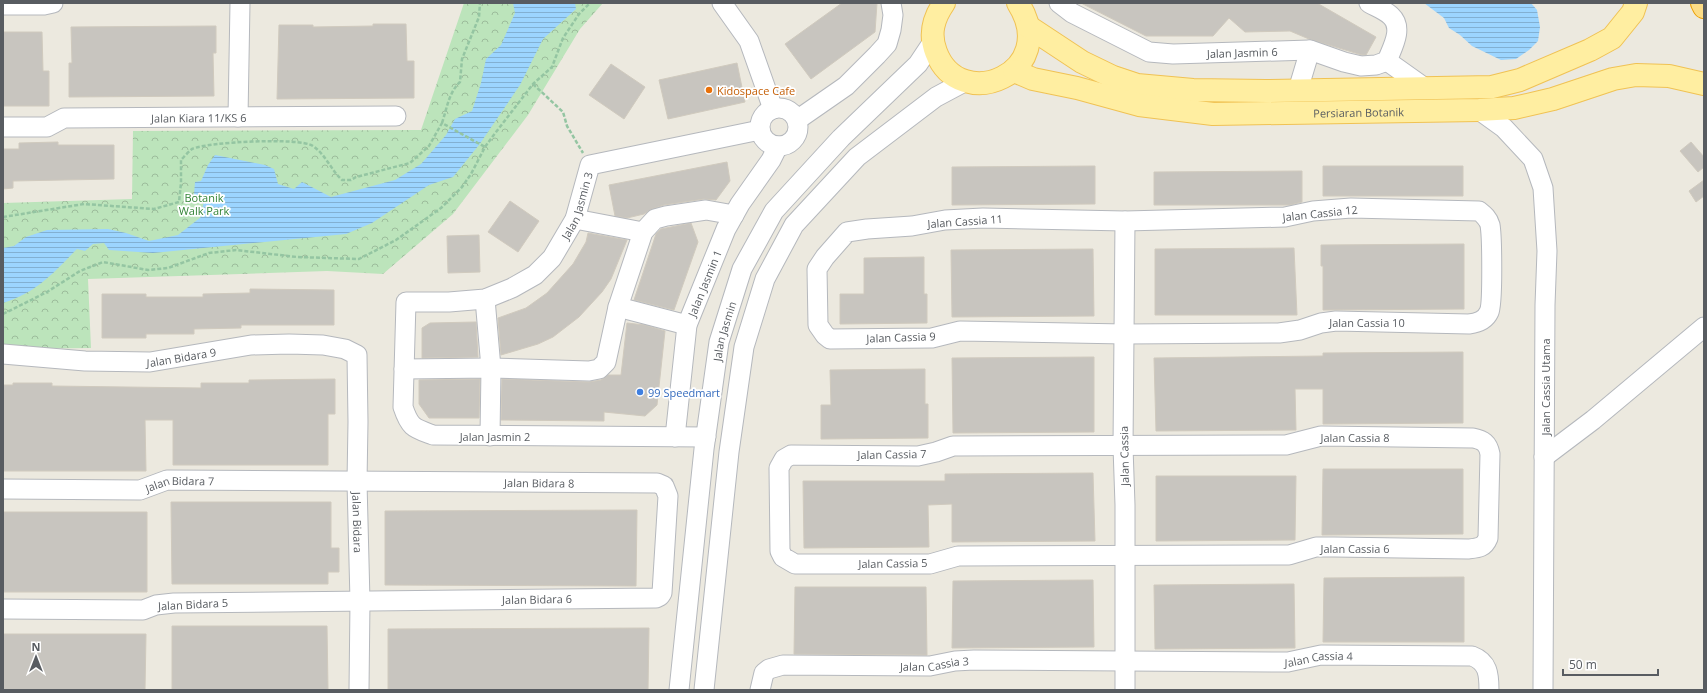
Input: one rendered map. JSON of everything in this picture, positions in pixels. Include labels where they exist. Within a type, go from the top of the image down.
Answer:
[{"type":"highway","points":[[1702,3],[1704,7]]},
{"type":"main road","points":[[937,7],[932,33],[932,43],[939,60],[950,73],[966,81],[979,83],[991,82],[1003,78],[1014,71],[1024,58],[1029,43],[1029,27],[1025,14],[1018,3]]},
{"type":"main road","name":"Persiaran Botanik","points":[[1029,27],[1082,62],[1113,78],[1137,85],[1193,90],[1492,87],[1520,80],[1590,50],[1612,38],[1633,12],[1636,3]]},
{"type":"main road","name":"Persiaran Botanik","points":[[1014,71],[1033,79],[1077,88],[1139,105],[1213,114],[1479,110],[1514,108],[1553,99],[1613,78],[1636,75],[1669,76],[1704,84]]},
{"type":"main road","points":[[1542,71],[1553,99]]},
{"type":"street","points":[[3,4],[44,5],[53,3]]},
{"type":"street","points":[[238,117],[240,3]]},
{"type":"street","points":[[722,3],[749,41],[773,109]]},
{"type":"street","points":[[797,120],[846,86],[887,44],[893,15],[891,3]]},
{"type":"street","name":"Jalan Jasmin 6","points":[[1058,3],[1072,13],[1149,52],[1173,54],[1310,50],[1344,62],[1361,66],[1376,65],[1386,61]]},
{"type":"street","points":[[1369,3],[1391,16],[1396,22],[1397,34],[1386,61],[1425,88]]},
{"type":"street","name":"Jalan Jasmin","points":[[679,690],[706,437],[719,342],[742,269],[774,211],[841,138],[918,64],[932,43]]},
{"type":"street","points":[[1298,90],[1310,50]]},
{"type":"street","name":"Jalan Jasmin","points":[[704,690],[729,452],[744,347],[765,279],[794,225],[858,157],[936,97],[966,81]]},
{"type":"street","points":[[773,109],[786,109],[791,112],[797,120],[798,128],[793,140],[788,144],[778,146],[769,143],[764,139],[760,130],[761,121],[764,116],[773,109]]},
{"type":"street","name":"Jalan Cassia Utama","points":[[1479,110],[1504,128],[1533,159],[1543,188],[1547,251],[1545,305],[1543,690]]},
{"type":"street","name":"Jalan Kiara 11/KS 6","points":[[3,127],[47,127],[64,118],[396,116]]},
{"type":"street","name":"Jalan Jasmin 3","points":[[406,302],[449,302],[485,299],[512,288],[535,275],[552,258],[575,219],[590,165],[760,130]]},
{"type":"street","name":"Jalan Jasmin 1","points":[[675,437],[688,325],[717,250],[734,215],[771,160],[778,146]]},
{"type":"street","name":"Jalan Cassia 12","points":[[1125,221],[1285,217],[1313,211],[1351,208],[1479,211],[1486,217],[1490,225],[1492,267]]},
{"type":"street","points":[[404,369],[599,369],[606,362],[618,307],[643,232],[655,219],[666,216],[706,210],[734,215]]},
{"type":"street","name":"Jalan Cassia 11","points":[[817,286],[817,269],[825,257],[847,232],[867,228],[912,226],[945,220],[983,218],[1125,221]]},
{"type":"street","points":[[575,219],[643,232]]},
{"type":"street","name":"Jalan Cassia","points":[[1125,221],[1123,447],[1125,690]]},
{"type":"street","name":"Jalan Cassia 10","points":[[1125,334],[1279,333],[1300,330],[1321,323],[1336,321],[1478,323],[1490,312],[1492,267]]},
{"type":"street","name":"Jalan Cassia 9","points":[[817,286],[818,325],[830,339],[932,338],[960,331],[1125,334]]},
{"type":"street","points":[[485,299],[491,368],[490,436]]},
{"type":"street","name":"Jalan Jasmin 2","points":[[406,302],[403,407],[413,428],[433,435],[706,437]]},
{"type":"street","points":[[618,307],[688,325]]},
{"type":"street","points":[[1544,457],[1604,411],[1704,326]]},
{"type":"street","name":"Jalan Bidara 9","points":[[3,354],[85,361],[150,362],[250,345],[289,344],[323,345],[345,349],[356,355]]},
{"type":"street","name":"Jalan Bidara","points":[[356,355],[360,601],[359,690]]},
{"type":"street","name":"Jalan Cassia 8","points":[[1123,447],[1286,445],[1322,436],[1473,438],[1482,440],[1489,447],[1489,495]]},
{"type":"street","name":"Jalan Cassia 7","points":[[779,509],[779,468],[784,459],[791,455],[918,456],[953,446],[1123,447]]},
{"type":"street","name":"Jalan Bidara 7","points":[[3,488],[140,490],[167,480],[357,482]]},
{"type":"street","name":"Jalan Bidara 8","points":[[357,482],[657,483],[664,486],[668,496],[665,542]]},
{"type":"street","name":"Jalan Cassia 6","points":[[1125,555],[1289,555],[1316,547],[1479,548],[1485,544],[1488,538],[1489,495]]},
{"type":"street","name":"Jalan Cassia 5","points":[[779,509],[780,551],[782,557],[795,564],[930,564],[958,556],[1125,555]]},
{"type":"street","name":"Jalan Bidara 6","points":[[360,601],[656,598],[662,593],[665,542]]},
{"type":"street","name":"Jalan Bidara 5","points":[[3,609],[143,610],[156,605],[174,603],[360,601]]},
{"type":"street","name":"Jalan Cassia 4","points":[[1124,660],[1288,662],[1321,655],[1472,656],[1480,659],[1487,668],[1489,690]]},
{"type":"street","name":"Jalan Cassia 3","points":[[760,690],[764,673],[769,669],[782,666],[916,667],[955,661],[974,660],[1124,660]]},
{"type":"path","points":[[3,216],[84,204],[154,209],[179,202],[181,160],[192,150],[212,144],[295,141],[312,145],[333,167],[336,175],[342,180],[351,180],[356,177],[410,163],[428,146],[442,123],[455,86],[460,82],[462,59],[479,17],[480,3]]},
{"type":"path","points":[[3,314],[47,292],[80,271],[103,262],[148,270],[168,268],[209,253],[236,250],[297,257],[359,259],[396,240],[441,208],[462,187],[471,174],[483,146],[533,84],[552,67],[563,38],[579,14],[590,3]]},
{"type":"path","points":[[533,84],[563,112],[567,126],[590,165]]},
{"type":"path","points":[[442,123],[483,146]]},
{"type":"green space","name":"Botanik Walk Park","points":[[464,3],[603,3],[580,29],[528,115],[453,214],[383,274],[327,271],[88,279],[91,348],[3,349],[3,203],[132,199],[133,131],[421,130]]},
{"type":"water","points":[[513,3],[575,3],[576,9],[543,39],[520,85],[479,145],[453,177],[429,185],[372,223],[346,234],[153,253],[109,250],[104,243],[93,244],[85,251],[77,249],[44,281],[15,299],[3,303],[3,248],[14,246],[26,237],[47,230],[108,229],[126,233],[149,241],[178,235],[201,217],[204,200],[194,195],[195,182],[201,181],[208,165],[215,155],[265,165],[274,169],[278,184],[294,189],[302,182],[331,197],[395,180],[421,164],[446,135],[455,119],[472,111],[481,83],[486,59],[501,45],[515,13]]},
{"type":"water","points":[[1424,3],[1531,3],[1537,10],[1540,27],[1538,41],[1529,50],[1516,59],[1501,60],[1472,46],[1460,35],[1449,28],[1444,18]]},
{"type":"building","points":[[842,3],[877,3],[875,32],[811,79],[785,44]]},
{"type":"building","points":[[1081,3],[1317,3],[1376,37],[1366,55],[1362,55],[1309,39],[1290,31],[1245,32],[1229,18],[1213,36],[1146,36]]},
{"type":"building","points":[[373,24],[406,24],[407,61],[414,61],[414,98],[277,99],[279,25],[313,25],[313,27],[373,26]]},
{"type":"building","points":[[216,26],[216,53],[213,53],[214,96],[69,97],[69,63],[72,63],[71,27]]},
{"type":"building","points":[[3,32],[42,32],[43,71],[49,71],[49,106],[3,106]]},
{"type":"building","points":[[737,63],[745,102],[668,119],[659,80]]},
{"type":"building","points":[[611,64],[645,87],[624,119],[589,95]]},
{"type":"building","points":[[58,142],[58,145],[114,145],[114,179],[13,181],[13,188],[3,189],[3,149],[19,149],[19,143]]},
{"type":"building","points":[[1691,142],[1704,157],[1704,167],[1698,172],[1680,151]]},
{"type":"building","points":[[727,162],[730,181],[716,200],[704,199],[664,205],[652,209],[644,214],[627,218],[615,216],[609,185]]},
{"type":"building","points":[[1095,166],[1095,204],[952,205],[952,167]]},
{"type":"building","points":[[1323,166],[1463,166],[1463,196],[1323,196]]},
{"type":"building","points":[[1302,171],[1302,202],[1290,205],[1154,205],[1154,172]]},
{"type":"building","points":[[1704,180],[1704,196],[1696,202],[1689,191]]},
{"type":"building","points":[[510,201],[539,221],[518,252],[488,232]]},
{"type":"building","points":[[691,223],[698,242],[674,310],[634,300],[656,234],[661,229]]},
{"type":"building","points":[[588,233],[627,240],[611,279],[602,292],[579,317],[553,337],[538,344],[501,355],[498,318],[526,308],[547,293],[573,264],[586,242]]},
{"type":"building","points":[[479,235],[480,272],[448,273],[447,236]]},
{"type":"building","points":[[1464,244],[1464,309],[1323,310],[1323,266],[1321,266],[1321,245]]},
{"type":"building","points":[[1294,248],[1297,315],[1155,315],[1155,249]]},
{"type":"building","points":[[1093,249],[1094,316],[952,317],[951,250]]},
{"type":"building","points":[[924,257],[924,294],[927,294],[927,323],[840,324],[840,294],[864,294],[864,258]]},
{"type":"building","points":[[250,289],[334,290],[334,325],[241,325],[241,328],[194,329],[194,334],[146,334],[146,338],[102,338],[102,294],[146,294],[146,297],[203,297],[203,294],[250,293]]},
{"type":"building","points":[[476,322],[478,357],[422,358],[422,328],[430,323]]},
{"type":"building","points":[[627,323],[645,325],[665,331],[657,405],[645,416],[604,412],[604,421],[501,420],[502,379],[589,382],[601,380],[608,375],[621,375]]},
{"type":"building","points":[[1463,352],[1463,423],[1323,424],[1323,389],[1295,389],[1296,430],[1156,431],[1154,358],[1323,356],[1323,353]]},
{"type":"building","points":[[1094,357],[1094,432],[953,433],[952,358]]},
{"type":"building","points":[[925,369],[925,404],[928,404],[928,438],[821,439],[821,405],[831,405],[830,370]]},
{"type":"building","points":[[335,379],[335,414],[328,414],[328,465],[173,465],[173,420],[145,420],[146,471],[3,471],[3,385],[13,385],[13,383],[52,383],[52,386],[201,388],[201,383],[249,383],[249,380]]},
{"type":"building","points":[[480,379],[479,418],[429,418],[419,404],[419,380]]},
{"type":"building","points":[[1323,469],[1463,469],[1463,534],[1322,535]]},
{"type":"building","points":[[1093,473],[1095,541],[952,542],[952,504],[928,505],[929,547],[804,548],[803,481],[945,481],[945,474]]},
{"type":"building","points":[[1156,476],[1296,476],[1295,540],[1156,541]]},
{"type":"building","points":[[171,502],[331,502],[331,548],[339,548],[339,572],[328,572],[328,584],[172,584]]},
{"type":"building","points":[[637,510],[636,586],[385,585],[385,511]]},
{"type":"building","points":[[3,512],[147,512],[147,592],[3,592]]},
{"type":"building","points":[[1464,577],[1464,642],[1323,642],[1324,578]]},
{"type":"building","points":[[1093,580],[1094,647],[952,648],[953,581]]},
{"type":"building","points":[[1294,584],[1295,648],[1155,649],[1154,585]]},
{"type":"building","points":[[795,587],[926,587],[927,655],[794,654]]},
{"type":"building","points":[[172,626],[327,626],[328,690],[172,690]]},
{"type":"building","points":[[649,628],[648,690],[388,690],[388,629]]},
{"type":"building","points":[[3,634],[146,634],[145,690],[3,690]]},
{"type":"place","name":"Kidospace Cafe","points":[[709,90]]},
{"type":"place","name":"99 Speedmart","points":[[640,392]]}]
